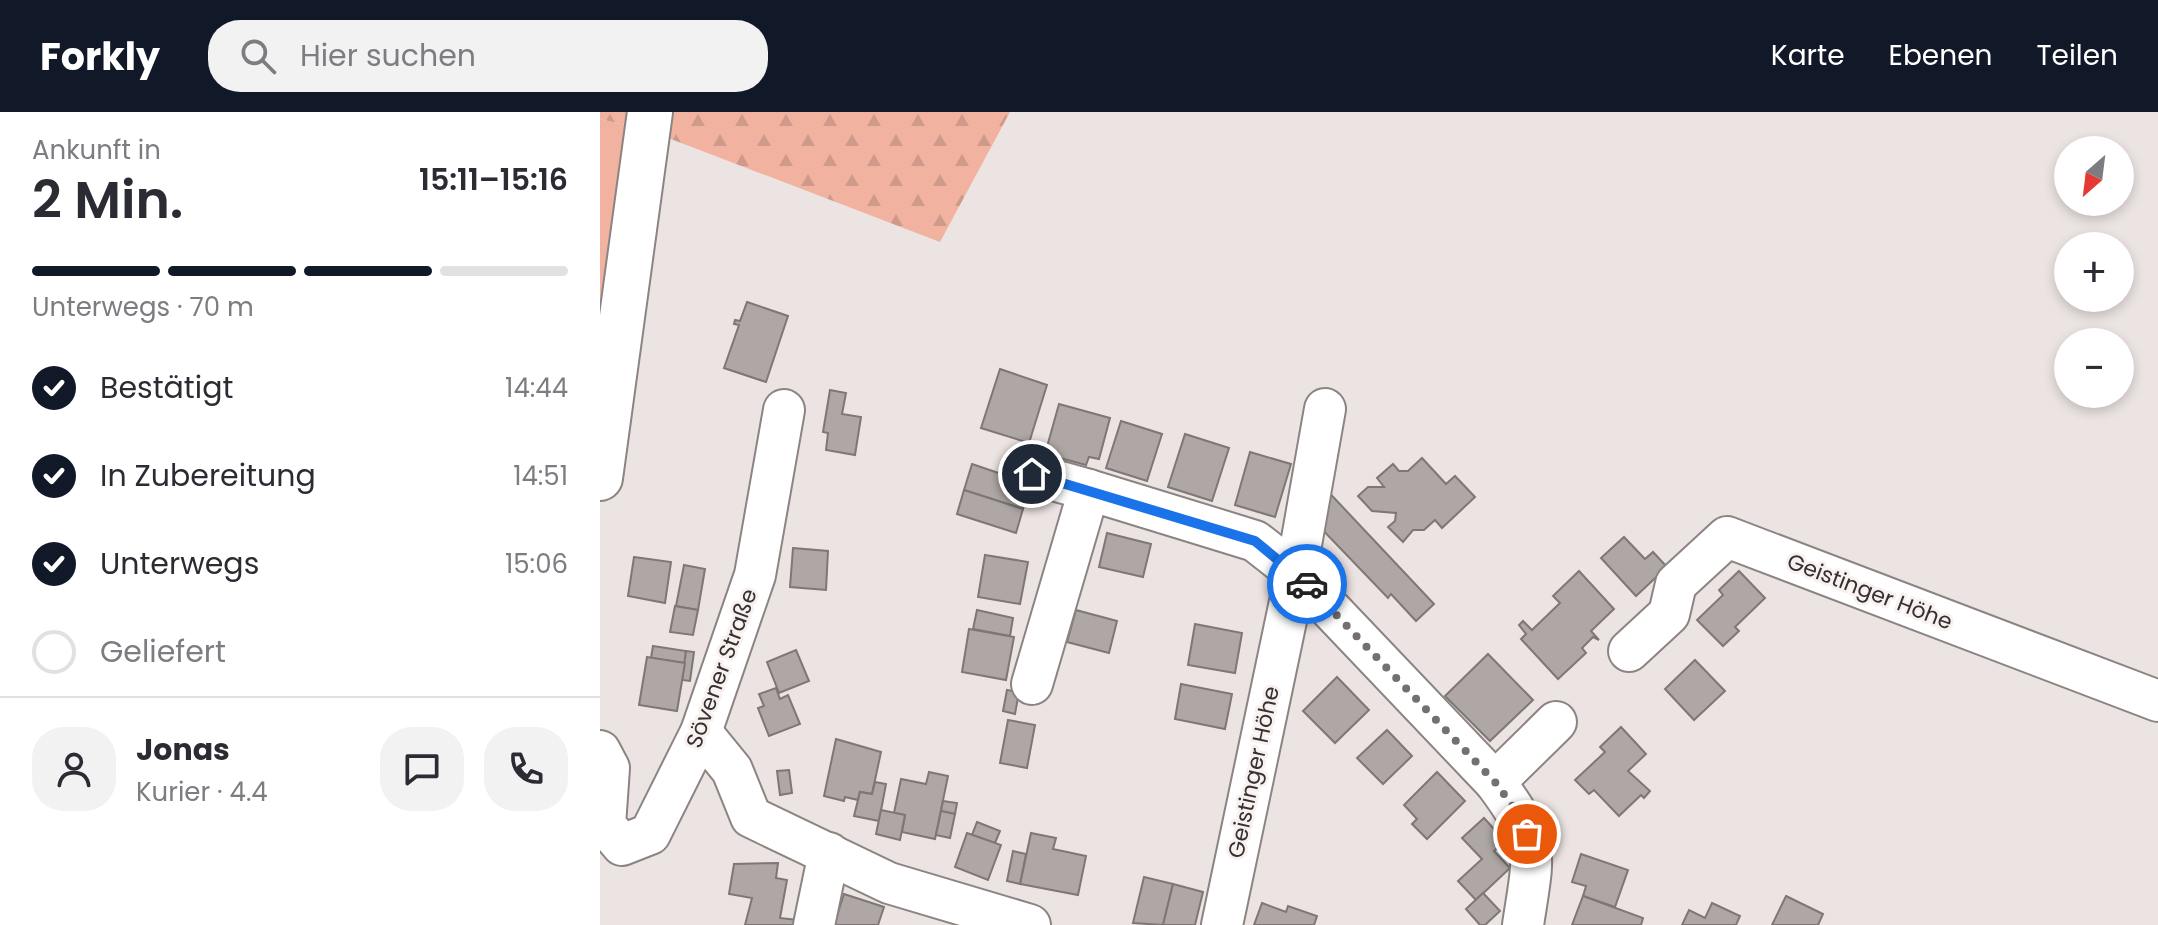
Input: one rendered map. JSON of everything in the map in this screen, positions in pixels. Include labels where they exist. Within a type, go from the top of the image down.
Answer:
[{"type":"main road","points":[[600,478],[650,112]]},
{"type":"street","name":"Geistinger Höhe","points":[[1222,925],[1296,573],[1325,409]]},
{"type":"street","name":"Sövener Straße","points":[[600,751],[609,768],[605,825],[622,845],[650,834],[701,732],[755,575],[784,410]]},
{"type":"street","points":[[1032,474],[1255,541],[1296,573],[1495,782],[1520,816],[1534,853],[1523,925]]},
{"type":"street","points":[[1032,684],[1089,490]]},
{"type":"street","name":"Geistinger Höhe","points":[[1629,651],[1669,614],[1676,584],[1727,537],[2158,701]]},
{"type":"street","points":[[1495,782],[1556,722]]},
{"type":"street","points":[[701,732],[732,770],[751,817],[889,883],[1030,925]]},
{"type":"street","points":[[814,925],[829,853]]},
{"type":"green space","points":[[600,112],[1010,112],[940,242],[650,131],[600,119]]},
{"type":"green space","points":[[600,119],[650,131],[600,468]]},
{"type":"building","points":[[747,302],[788,316],[766,382],[724,368],[739,325],[734,324],[735,320],[740,321]]},
{"type":"building","points":[[1000,369],[1047,385],[1029,443],[981,428]]},
{"type":"building","points":[[830,390],[846,393],[842,414],[861,417],[855,455],[826,450],[828,433],[823,432]]},
{"type":"building","points":[[1059,404],[1110,418],[1099,459],[1089,457],[1086,465],[1045,454]]},
{"type":"building","points":[[1121,421],[1162,434],[1147,481],[1106,468]]},
{"type":"building","points":[[1185,434],[1229,448],[1212,501],[1168,487]]},
{"type":"building","points":[[1250,452],[1291,464],[1275,517],[1235,505]]},
{"type":"building","points":[[1422,458],[1446,484],[1455,476],[1475,497],[1442,528],[1435,520],[1424,530],[1413,530],[1403,542],[1388,527],[1395,521],[1396,513],[1372,511],[1358,496],[1368,487],[1384,487],[1377,478],[1393,464],[1399,471],[1408,471]]},
{"type":"building","points":[[972,464],[1022,481],[1018,492],[1027,496],[1023,509],[964,490]]},
{"type":"building","points":[[1321,484],[1434,604],[1416,621],[1391,594],[1388,598],[1314,521]]},
{"type":"building","points":[[964,490],[1023,509],[1016,533],[957,514]]},
{"type":"building","points":[[1107,533],[1151,544],[1143,577],[1099,567]]},
{"type":"building","points":[[1624,537],[1645,559],[1653,552],[1667,567],[1636,596],[1601,558]]},
{"type":"building","points":[[793,548],[828,551],[826,590],[790,587]]},
{"type":"building","points":[[985,555],[1028,562],[1020,604],[978,597]]},
{"type":"building","points":[[634,557],[671,562],[665,603],[628,596]]},
{"type":"building","points":[[684,565],[705,569],[698,610],[676,606]]},
{"type":"building","points":[[1579,571],[1614,609],[1591,631],[1599,640],[1593,637],[1582,648],[1586,653],[1558,679],[1521,639],[1526,634],[1519,625],[1523,621],[1532,630],[1560,603],[1553,596]]},
{"type":"building","points":[[1739,571],[1765,598],[1735,627],[1739,631],[1723,646],[1697,620],[1723,595],[1719,590]]},
{"type":"building","points":[[675,606],[698,610],[693,635],[670,632]]},
{"type":"building","points":[[977,610],[1013,618],[1010,636],[973,629]]},
{"type":"building","points":[[1076,610],[1117,621],[1109,653],[1067,642]]},
{"type":"building","points":[[1195,624],[1242,633],[1235,673],[1188,665]]},
{"type":"building","points":[[969,629],[1014,637],[1006,680],[962,672]]},
{"type":"building","points":[[653,646],[686,651],[685,663],[651,658]]},
{"type":"building","points":[[796,650],[809,681],[779,693],[767,662]]},
{"type":"building","points":[[686,651],[694,652],[690,681],[682,680]]},
{"type":"building","points":[[1488,654],[1533,700],[1490,741],[1445,696]]},
{"type":"building","points":[[647,657],[685,663],[677,711],[639,705]]},
{"type":"building","points":[[1695,660],[1725,691],[1694,720],[1665,689]]},
{"type":"building","points":[[1337,677],[1369,710],[1335,743],[1303,711]]},
{"type":"building","points":[[1181,684],[1232,694],[1225,729],[1175,719]]},
{"type":"building","points":[[776,688],[780,699],[788,695],[800,724],[769,736],[758,708],[764,706],[759,694]]},
{"type":"building","points":[[1007,690],[1019,692],[1015,714],[1003,711]]},
{"type":"building","points":[[1008,720],[1035,725],[1027,768],[1000,763]]},
{"type":"building","points":[[1621,727],[1646,754],[1628,771],[1650,791],[1644,798],[1641,795],[1619,816],[1594,790],[1589,794],[1575,780],[1605,752],[1600,747]]},
{"type":"building","points":[[1387,730],[1412,756],[1383,784],[1357,758]]},
{"type":"building","points":[[836,739],[881,752],[872,794],[860,792],[858,800],[845,797],[844,801],[824,796]]},
{"type":"building","points":[[789,770],[792,793],[780,795],[777,771]]},
{"type":"building","points":[[929,772],[948,776],[935,839],[902,832],[905,815],[894,813],[901,779],[926,784]]},
{"type":"building","points":[[1437,772],[1465,801],[1427,839],[1412,824],[1417,819],[1404,805]]},
{"type":"building","points":[[875,782],[886,784],[879,821],[854,816],[860,792],[872,794]]},
{"type":"building","points":[[943,801],[957,803],[955,814],[941,811]]},
{"type":"building","points":[[881,810],[905,815],[900,840],[876,834]]},
{"type":"building","points":[[941,811],[955,814],[950,838],[936,835]]},
{"type":"building","points":[[1484,818],[1505,841],[1494,851],[1510,868],[1476,900],[1458,881],[1482,859],[1462,838]]},
{"type":"building","points":[[977,822],[1000,831],[995,843],[972,835]]},
{"type":"building","points":[[967,833],[1001,845],[988,880],[955,867]]},
{"type":"building","points":[[1031,833],[1056,838],[1053,849],[1086,856],[1078,895],[1020,884]]},
{"type":"building","points":[[1013,851],[1026,854],[1020,884],[1007,881]]},
{"type":"building","points":[[1581,854],[1628,870],[1615,907],[1583,896],[1586,886],[1572,882]]},
{"type":"building","points":[[778,863],[776,878],[787,880],[780,918],[797,920],[797,925],[745,925],[752,898],[729,894],[734,864]]},
{"type":"building","points":[[1144,877],[1173,884],[1163,925],[1133,923]]},
{"type":"building","points":[[1173,884],[1203,892],[1195,925],[1163,925]]},
{"type":"building","points":[[1483,893],[1500,911],[1485,925],[1480,925],[1466,909]]},
{"type":"building","points":[[844,894],[884,907],[878,925],[834,925]]},
{"type":"building","points":[[1583,896],[1643,918],[1641,925],[1572,925]]},
{"type":"building","points":[[1786,896],[1823,914],[1818,925],[1772,925]]},
{"type":"building","points":[[1262,903],[1286,912],[1288,906],[1317,916],[1314,925],[1254,925]]},
{"type":"building","points":[[1712,903],[1740,916],[1736,925],[1682,925],[1689,910],[1705,918]]},
{"type":"way so far","points":[[1307,584],[1495,782],[1520,816],[1527,834]]},
{"type":"route","points":[[1032,474],[1255,541],[1307,584]]}]
